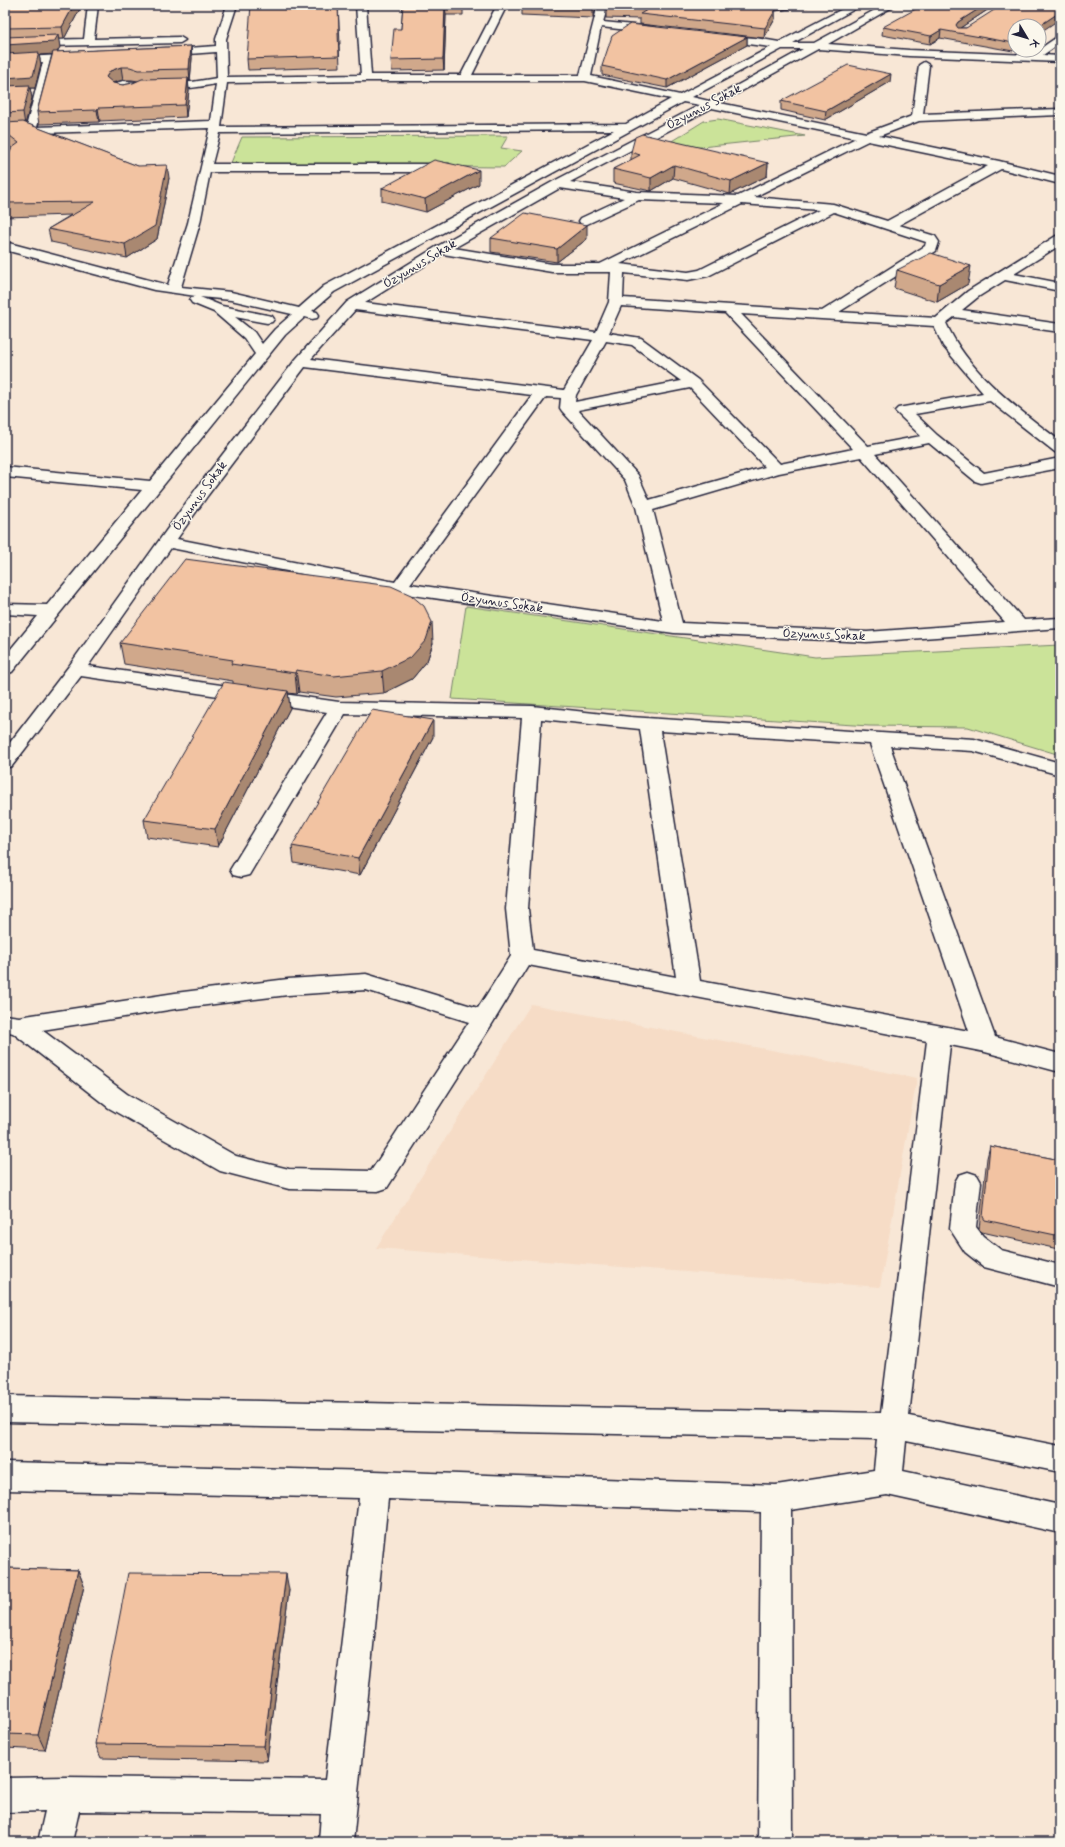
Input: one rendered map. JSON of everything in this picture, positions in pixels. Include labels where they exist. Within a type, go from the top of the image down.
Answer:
[{"type":"street","points":[[90,42],[93,5]]},
{"type":"street","points":[[174,290],[194,223],[215,127],[222,80],[222,44],[232,5]]},
{"type":"street","points":[[361,5],[366,78]]},
{"type":"street","points":[[465,78],[502,5]]},
{"type":"street","points":[[585,78],[597,24],[603,5]]},
{"type":"street","points":[[5,668],[280,332],[329,289],[857,5]]},
{"type":"street","name":"Özyunus Sokak","points":[[890,5],[709,105],[558,184],[441,250],[352,305],[301,362],[202,492],[168,542],[399,588],[674,628],[867,637],[1060,623]]},
{"type":"street","points":[[597,24],[668,32]]},
{"type":"street","points":[[708,36],[755,41],[782,46],[816,46],[910,53],[1007,57]]},
{"type":"street","points":[[1047,48],[1060,38]]},
{"type":"street","points":[[5,44],[190,40]]},
{"type":"street","points":[[206,40],[222,44]]},
{"type":"street","points":[[151,53],[222,44]]},
{"type":"street","points":[[782,46],[801,55],[862,60]]},
{"type":"street","points":[[5,61],[88,56]]},
{"type":"street","points":[[1033,58],[1060,59]]},
{"type":"street","points":[[30,130],[36,92],[49,59]]},
{"type":"street","points":[[917,118],[924,65]]},
{"type":"street","points":[[969,66],[1060,67]]},
{"type":"street","points":[[132,71],[126,92],[134,91],[140,87],[192,85],[222,80],[366,78],[585,78],[999,165],[1060,180]]},
{"type":"street","points":[[604,267],[867,137],[917,118],[1056,113]]},
{"type":"street","points":[[5,130],[215,127],[628,128]]},
{"type":"street","points":[[889,225],[999,165]]},
{"type":"street","points":[[205,168],[453,168]]},
{"type":"street","points":[[558,184],[637,196],[741,200],[833,208],[931,239],[933,242],[931,248],[826,314]]},
{"type":"street","points":[[585,220],[637,196]]},
{"type":"street","points":[[441,250],[552,268],[604,267],[688,276],[703,273],[833,208]]},
{"type":"street","points":[[616,302],[938,322],[990,283],[1060,239]]},
{"type":"street","points":[[5,246],[61,262],[174,290],[231,296],[302,313],[339,319]]},
{"type":"street","points":[[11,259],[24,251]]},
{"type":"street","points":[[568,402],[616,302],[618,268]]},
{"type":"street","points":[[1002,275],[1060,288]]},
{"type":"street","points":[[975,279],[990,283]]},
{"type":"street","points":[[247,300],[296,296],[329,289]]},
{"type":"street","points":[[174,290],[218,309],[327,332]]},
{"type":"street","points":[[352,305],[636,341],[693,383],[776,469]]},
{"type":"street","points":[[218,309],[250,335],[262,354]]},
{"type":"street","points":[[729,309],[864,452],[1018,625]]},
{"type":"street","points":[[951,312],[1060,328]]},
{"type":"street","points":[[938,322],[948,343],[993,396],[1060,449]]},
{"type":"street","points":[[301,362],[542,392],[568,402],[632,478],[644,507],[674,628]]},
{"type":"street","points":[[568,402],[693,383]]},
{"type":"street","points":[[399,588],[542,392]]},
{"type":"street","points":[[993,396],[903,411],[932,438],[981,478],[1060,463]]},
{"type":"street","points":[[644,507],[776,469],[932,438]]},
{"type":"street","points":[[5,472],[154,486]]},
{"type":"street","points":[[5,762],[76,670],[168,542]]},
{"type":"street","points":[[5,609],[51,611]]},
{"type":"street","points":[[76,670],[339,708],[532,712],[630,723],[974,745],[1060,769]]},
{"type":"street","points":[[241,870],[339,708]]},
{"type":"street","points":[[12,1024],[118,1102],[229,1164],[289,1178],[378,1181],[484,1018],[522,956],[517,908],[532,712]]},
{"type":"street","points":[[648,723],[689,986]]},
{"type":"street","points":[[878,740],[985,1043]]},
{"type":"street","points":[[522,956],[689,986],[985,1043],[1060,1063]]},
{"type":"street","points":[[12,1024],[288,987],[366,982],[484,1018]]},
{"type":"street","points":[[887,1481],[895,1426],[939,1035]]},
{"type":"street","points":[[968,1182],[963,1229],[974,1244],[993,1259],[1060,1276]]},
{"type":"street","points":[[5,1409],[895,1426],[1060,1459]]},
{"type":"street","points":[[5,1476],[374,1485],[776,1499],[887,1481],[1060,1519]]},
{"type":"street","points":[[336,1842],[374,1485]]},
{"type":"street","points":[[775,1842],[776,1499]]},
{"type":"street","points":[[5,1795],[66,1794],[340,1797]]},
{"type":"street","points":[[55,1842],[66,1794]]},
{"type":"shaded area","points":[[531,1004],[917,1078],[880,1287],[376,1248]]},
{"type":"green space","points":[[718,119],[805,136],[654,152],[704,121]]},
{"type":"green space","points":[[508,136],[501,148],[522,151],[504,167],[230,165],[242,137]]},
{"type":"green space","points":[[466,606],[815,657],[1060,645],[1060,755],[968,727],[869,726],[452,699]]},
{"type":"building","points":[[5,5],[74,5],[62,27],[5,28]]},
{"type":"building","points":[[251,5],[338,5],[339,56],[247,59]]},
{"type":"building","points":[[403,5],[445,5],[443,59],[391,60],[394,29],[401,29]]},
{"type":"building","points":[[522,5],[594,5],[593,8]]},
{"type":"building","points":[[607,5],[767,5],[776,9],[765,28],[640,14],[647,10],[606,8]]},
{"type":"building","points":[[923,5],[985,5],[958,22],[956,25],[958,28],[966,28],[1002,5],[1060,5],[1060,12],[1047,21],[1047,18],[1007,18],[1007,42],[941,30],[931,36],[883,27]]},
{"type":"building","points":[[630,24],[747,37],[667,80],[602,66],[612,36]]},
{"type":"building","points":[[58,35],[54,42],[5,45],[5,37]]},
{"type":"building","points":[[191,46],[189,69],[139,70],[130,67],[121,67],[110,71],[106,77],[113,83],[123,85],[142,79],[188,78],[185,105],[37,112],[53,52]]},
{"type":"building","points":[[39,52],[33,76],[5,78],[5,54]]},
{"type":"building","points":[[848,65],[891,74],[826,111],[781,101]]},
{"type":"building","points":[[30,85],[23,112],[5,113],[5,86]]},
{"type":"building","points":[[23,122],[138,166],[167,165],[155,226],[125,244],[48,229],[95,202],[5,203],[5,162],[12,148],[19,143],[5,132],[5,123]]},
{"type":"building","points":[[642,134],[768,163],[731,181],[674,165],[651,178],[613,169],[640,155],[631,152],[635,137]]},
{"type":"building","points":[[434,160],[479,170],[425,199],[382,188]]},
{"type":"building","points":[[525,213],[587,225],[557,249],[491,238]]},
{"type":"building","points":[[931,253],[971,266],[939,284],[897,270]]},
{"type":"building","points":[[185,559],[391,586],[411,595],[424,606],[432,622],[426,640],[411,657],[382,671],[334,676],[296,670],[295,673],[231,664],[233,660],[120,643]]},
{"type":"building","points":[[224,682],[288,691],[215,829],[144,820]]},
{"type":"building","points":[[372,710],[433,720],[358,858],[292,846]]},
{"type":"building","points":[[990,1146],[1060,1160],[1060,1236],[985,1220],[983,1217]]},
{"type":"building","points":[[5,1568],[78,1570],[38,1735],[5,1734]]},
{"type":"building","points":[[128,1573],[286,1574],[264,1746],[95,1744]]}]
